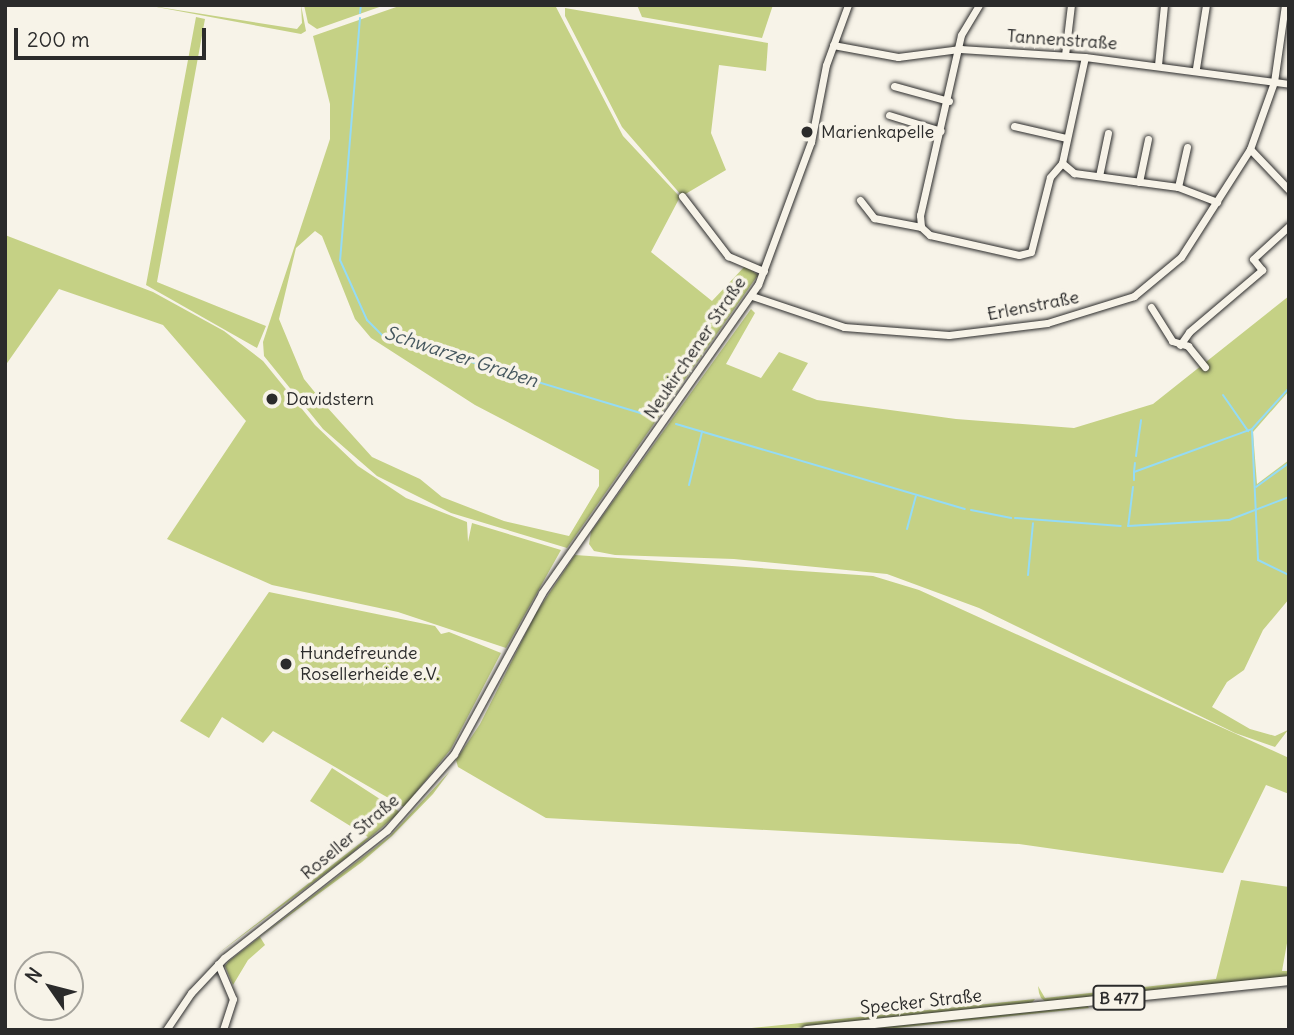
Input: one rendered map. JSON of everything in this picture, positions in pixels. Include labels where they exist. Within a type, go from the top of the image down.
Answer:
[{"type":"main road","name":"Specker Straße","points":[[806,1030],[1289,980]]},
{"type":"street","name":"Neukirchener Straße","points":[[537,601],[752,296],[764,271],[811,142],[833,45],[848,5]]},
{"type":"street","points":[[920,225],[949,101],[962,30],[979,5]]},
{"type":"street","points":[[1065,55],[1071,5]]},
{"type":"street","points":[[1158,65],[1164,5]]},
{"type":"street","points":[[1196,68],[1206,5]]},
{"type":"street","name":"Erlenstraße","points":[[752,296],[826,323],[884,333],[948,335],[1047,323],[1121,302],[1149,285],[1181,257],[1250,149],[1274,82],[1285,5]]},
{"type":"street","name":"Tannenstraße","points":[[833,45],[898,57],[960,49],[1065,55],[1196,68],[1289,84]]},
{"type":"street","points":[[860,200],[874,218],[920,225],[930,234],[1019,255],[1032,248],[1050,177],[1062,163],[1086,57]]},
{"type":"street","points":[[894,86],[949,101]]},
{"type":"street","points":[[889,115],[942,131]]},
{"type":"street","points":[[1014,126],[1066,138]]},
{"type":"street","points":[[1099,176],[1108,133]]},
{"type":"street","points":[[1139,182],[1148,139]]},
{"type":"street","points":[[1178,187],[1187,147]]},
{"type":"street","points":[[1250,149],[1289,190]]},
{"type":"street","points":[[1062,163],[1074,173],[1178,187],[1217,202]]},
{"type":"street","points":[[682,196],[728,256],[764,271]]},
{"type":"street","points":[[1180,345],[1189,332],[1262,270],[1253,258],[1289,226]]},
{"type":"street","points":[[1151,307],[1180,345],[1188,346],[1205,367]]},
{"type":"street","name":"Roseller Straße","points":[[166,1030],[218,964],[371,845],[420,797],[474,722],[537,601]]},
{"type":"street","points":[[218,964],[233,999],[223,1030]]},
{"type":"green space","points":[[146,5],[297,29],[302,23],[301,5],[306,31],[301,34]]},
{"type":"green space","points":[[304,5],[385,5],[317,29],[308,23]]},
{"type":"green space","points":[[402,5],[556,7],[623,136],[680,197],[651,252],[712,301],[745,266],[758,275],[567,548],[451,513],[377,476],[323,429],[264,356],[263,342],[330,139],[330,104],[313,36]],"holes":[[[315,231],[322,236],[355,319],[371,338],[475,405],[599,470],[599,486],[569,536],[504,521],[442,497],[420,479],[372,457],[326,406],[304,379],[279,319],[296,248]]]},
{"type":"green space","points":[[637,5],[773,5],[762,38],[642,17]]},
{"type":"green space","points":[[565,8],[768,43],[766,71],[719,65],[711,133],[726,170],[682,196],[622,127],[565,16]]},
{"type":"green space","points":[[196,17],[205,19],[157,282],[266,326],[257,348],[146,285]]},
{"type":"green space","points":[[5,235],[153,292],[224,331],[263,361],[315,425],[358,466],[406,498],[467,522],[468,542],[472,523],[561,550],[506,648],[398,612],[272,585],[167,539],[246,421],[163,325],[59,289],[5,366]]},
{"type":"green space","points":[[1289,296],[1289,391],[1253,432],[1257,484],[1289,460],[1289,599],[1263,630],[1244,670],[1227,682],[1212,707],[1250,729],[1275,736],[1288,730],[1275,747],[1235,733],[979,608],[887,574],[734,559],[615,555],[594,551],[589,544],[591,532],[751,309],[755,313],[726,364],[761,378],[779,352],[808,363],[792,390],[817,400],[956,419],[1074,428],[1153,404]]},
{"type":"green space","points":[[575,555],[873,576],[919,590],[1289,758],[1289,794],[1266,785],[1223,873],[1019,844],[546,818],[458,767],[456,760],[480,724],[536,613]]},
{"type":"green space","points":[[269,592],[435,626],[441,634],[449,632],[501,653],[451,749],[404,807],[273,731],[263,743],[222,717],[209,738],[180,721]]},
{"type":"green space","points":[[332,768],[400,812],[346,858],[215,956],[368,837],[310,801]]},
{"type":"green space","points":[[450,771],[433,794],[392,836],[362,862],[260,937],[265,945],[248,960],[233,985],[225,966],[229,961],[390,836]]},
{"type":"green space","points":[[1241,880],[1289,887],[1289,932],[1282,971],[1289,971],[1289,977],[1046,1002],[1041,998],[1038,986],[1045,998],[1216,979]]},
{"type":"green space","points":[[1035,999],[1031,1004],[776,1030],[732,1030]]},
{"type":"green space","points":[[1086,1004],[1089,1008],[877,1030],[833,1030]]},
{"type":"waterway","name":"Schwarzer Graben","points":[[360,13],[361,5]]},
{"type":"waterway","name":"Schwarzer Graben","points":[[360,18],[340,260],[367,320],[382,335],[653,417]]},
{"type":"waterway","points":[[1134,480],[1134,472],[1252,429],[1289,388]]},
{"type":"waterway","points":[[1223,395],[1248,431]]},
{"type":"waterway","points":[[1136,456],[1141,420]]},
{"type":"waterway","name":"Schwarzer Graben","points":[[676,424],[965,509]]},
{"type":"waterway","name":"Schwarzer Graben","points":[[1252,431],[1258,560],[1289,575]]},
{"type":"waterway","points":[[689,485],[702,432]]},
{"type":"waterway","points":[[1134,472],[1135,463]]},
{"type":"waterway","points":[[1256,487],[1289,463]]},
{"type":"waterway","name":"Schwarzer Graben","points":[[1133,487],[1128,526],[1229,520],[1289,497]]},
{"type":"waterway","points":[[907,529],[916,496]]},
{"type":"waterway","name":"Schwarzer Graben","points":[[971,510],[1011,518]]},
{"type":"waterway","name":"Schwarzer Graben","points":[[1015,518],[1121,526]]},
{"type":"waterway","points":[[1028,575],[1033,523]]},
{"type":"place","name":"Marienkapelle","points":[[807,132]]},
{"type":"place","name":"Davidstern","points":[[272,399]]},
{"type":"place","name":"Hundefreunde Rosellerheide e.V.","points":[[286,664]]}]
